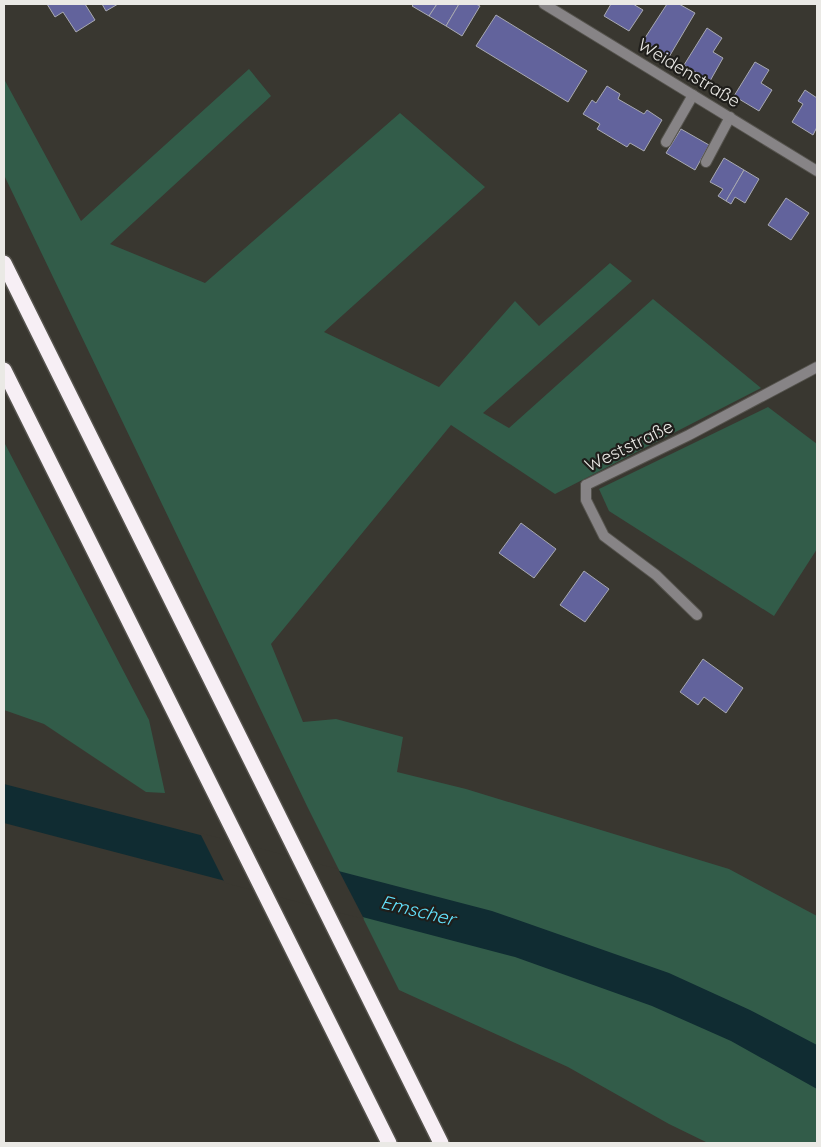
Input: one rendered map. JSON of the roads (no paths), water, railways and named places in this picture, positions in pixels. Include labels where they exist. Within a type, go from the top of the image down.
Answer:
[{"type":"highway","points":[[4,263],[441,1143]]},
{"type":"highway","points":[[4,370],[202,772],[389,1143]]},
{"type":"street","name":"Weidenstraße","points":[[544,4],[817,171]]},
{"type":"street","points":[[666,142],[693,95]]},
{"type":"street","points":[[706,162],[730,117]]},
{"type":"street","name":"Weststraße","points":[[697,615],[656,575],[604,536],[586,500],[586,485],[689,435],[817,367]]},
{"type":"water","name":"Emscher","points":[[4,784],[492,911],[669,973],[750,1010],[817,1045],[817,1089],[731,1041],[652,1006],[515,957],[4,823]]}]
